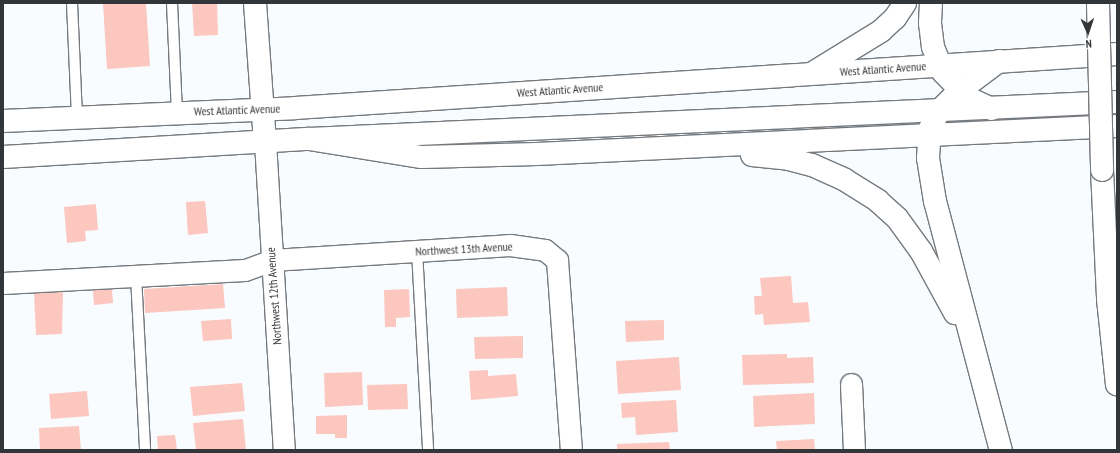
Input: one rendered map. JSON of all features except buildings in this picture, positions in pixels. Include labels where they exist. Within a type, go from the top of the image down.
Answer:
[{"type":"main road","points":[[255,3],[265,142]]},
{"type":"main road","points":[[811,74],[881,31],[895,18],[905,3]]},
{"type":"main road","points":[[931,3],[931,34],[939,66],[959,91],[976,103],[992,109]]},
{"type":"main road","points":[[1098,3],[1106,263],[1117,385]]},
{"type":"main road","name":"West Atlantic Avenue","points":[[3,121],[263,108],[1117,54]]},
{"type":"main road","points":[[999,61],[959,91],[939,111],[929,135],[928,158],[932,190],[1001,450]]},
{"type":"main road","points":[[3,157],[309,139],[992,109],[1117,102]]},
{"type":"main road","points":[[309,139],[422,157],[641,149],[1117,126]]},
{"type":"main road","points":[[641,149],[789,159],[822,169],[856,186],[878,201],[905,228],[929,262],[946,299],[970,337]]},
{"type":"street","name":"Northwest 12th Avenue","points":[[265,142],[284,450]]},
{"type":"street","name":"Northwest 13th Avenue","points":[[3,283],[245,270],[272,260],[510,245],[545,250],[557,260],[571,450]]},
{"type":"street","points":[[851,384],[854,450]]},
{"type":"lane","points":[[72,3],[77,117]]},
{"type":"lane","points":[[172,3],[177,112]]},
{"type":"lane","points":[[417,251],[428,450]]},
{"type":"lane","points":[[136,276],[145,450]]}]
